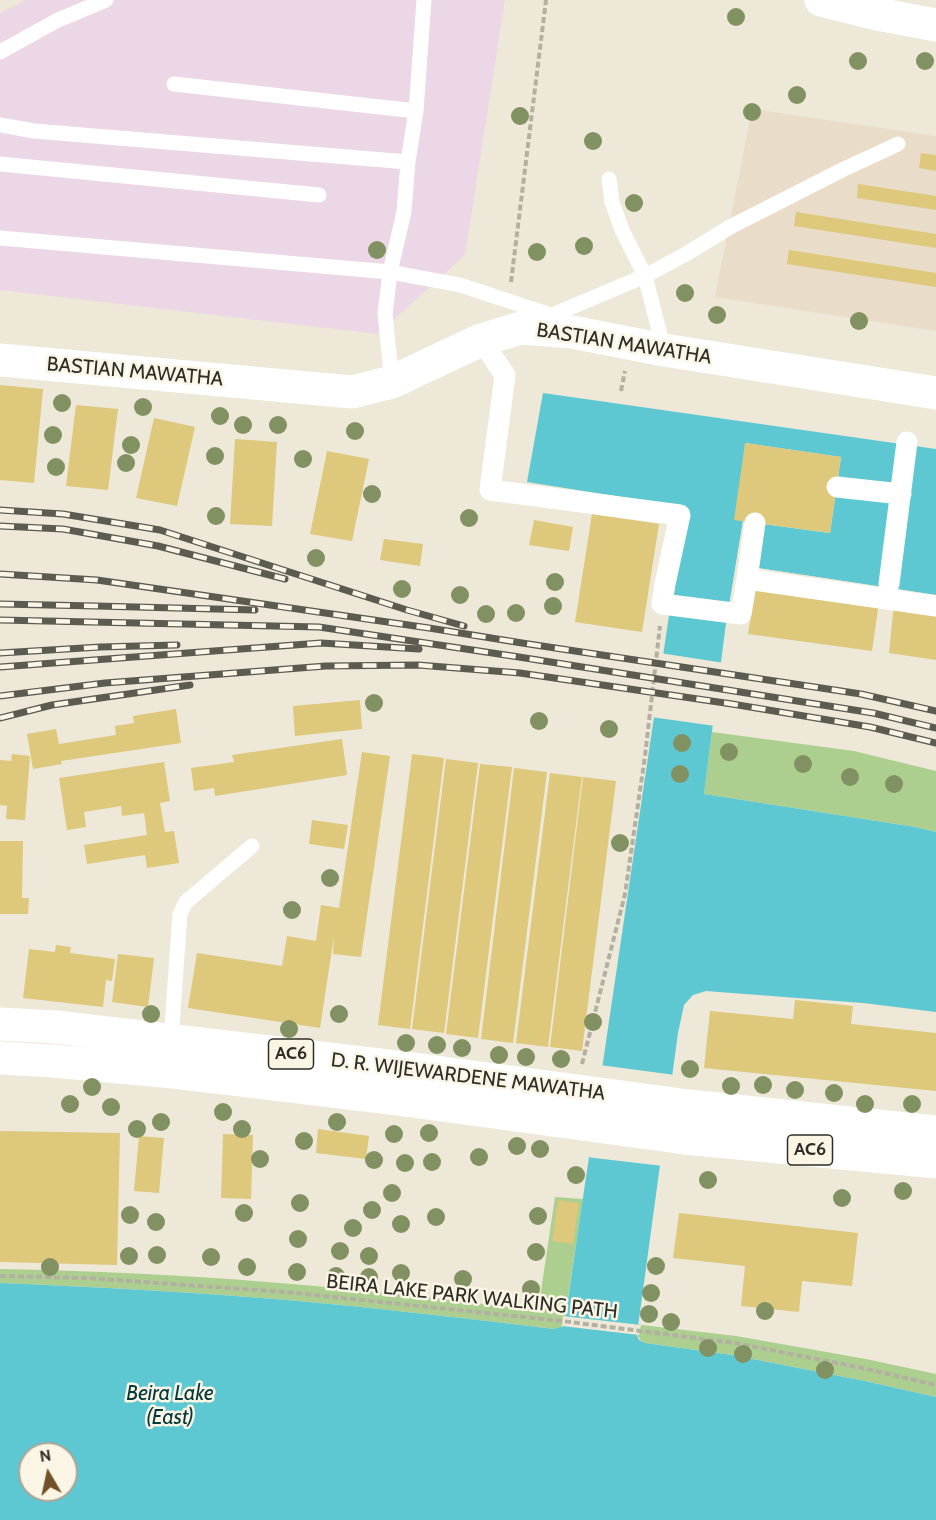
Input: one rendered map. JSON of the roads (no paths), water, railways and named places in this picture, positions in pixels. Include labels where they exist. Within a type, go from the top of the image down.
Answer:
[{"type":"main road","points":[[821,0],[936,25]]},
{"type":"main road","name":"BASTIAN MAWATHA","points":[[0,360],[352,392],[392,382],[481,340],[515,314],[572,332],[664,350],[936,393]]},
{"type":"main road","name":"D. R. WIJEWARDENE MAWATHA","points":[[0,1024],[56,1027],[171,1040],[578,1090],[687,1122],[936,1162]]},
{"type":"main road","name":"D. R. WIJEWARDENE MAWATHA","points":[[0,1058],[174,1072],[399,1098],[577,1123],[687,1122],[936,1132]]},
{"type":"street","points":[[481,340],[505,375],[490,490],[680,515],[663,604],[741,615],[755,523]]},
{"type":"street","points":[[889,584],[907,442]]},
{"type":"street","points":[[837,487],[901,494]]},
{"type":"street","points":[[747,579],[936,606]]},
{"type":"lane","points":[[0,52],[58,20],[106,0]]},
{"type":"lane","points":[[392,382],[385,314],[390,272],[404,212],[408,162],[416,111],[424,0]]},
{"type":"lane","points":[[174,84],[416,111]]},
{"type":"lane","points":[[0,125],[34,131],[408,162]]},
{"type":"lane","points":[[0,238],[390,272],[460,285],[515,314],[551,315],[645,276],[730,227],[898,144]]},
{"type":"lane","points":[[0,164],[319,195]]},
{"type":"lane","points":[[609,178],[612,202],[622,230],[645,276],[664,350]]},
{"type":"lane","points":[[515,314],[551,315]]},
{"type":"lane","points":[[171,1040],[180,914],[186,902],[252,846]]},
{"type":"water","name":"Beira Lake (East)","points":[[543,393],[936,449],[936,595],[757,568],[743,521],[725,631],[704,794],[936,832],[936,1012],[863,1003],[706,991],[693,995],[684,1005],[678,1033],[637,1334],[638,1338],[645,1343],[732,1355],[936,1397],[936,1520],[0,1520],[0,1283],[251,1297],[554,1329],[564,1326],[685,507],[527,482]]},
{"type":"railway","points":[[0,510],[63,514],[160,530],[407,610],[464,626]]},
{"type":"railway","points":[[0,526],[63,529],[158,546],[285,579]]},
{"type":"railway","points":[[0,574],[97,580],[429,628],[861,694],[936,711]]},
{"type":"railway","points":[[0,604],[255,610]]},
{"type":"railway","points":[[0,620],[319,627],[873,713],[936,728]]},
{"type":"railway","points":[[0,667],[321,643],[419,649]]},
{"type":"railway","points":[[0,653],[177,645]]},
{"type":"railway","points":[[0,696],[105,683],[326,666],[418,665],[520,673],[732,704],[870,727],[936,743]]},
{"type":"railway","points":[[0,718],[52,705],[190,685]]}]
